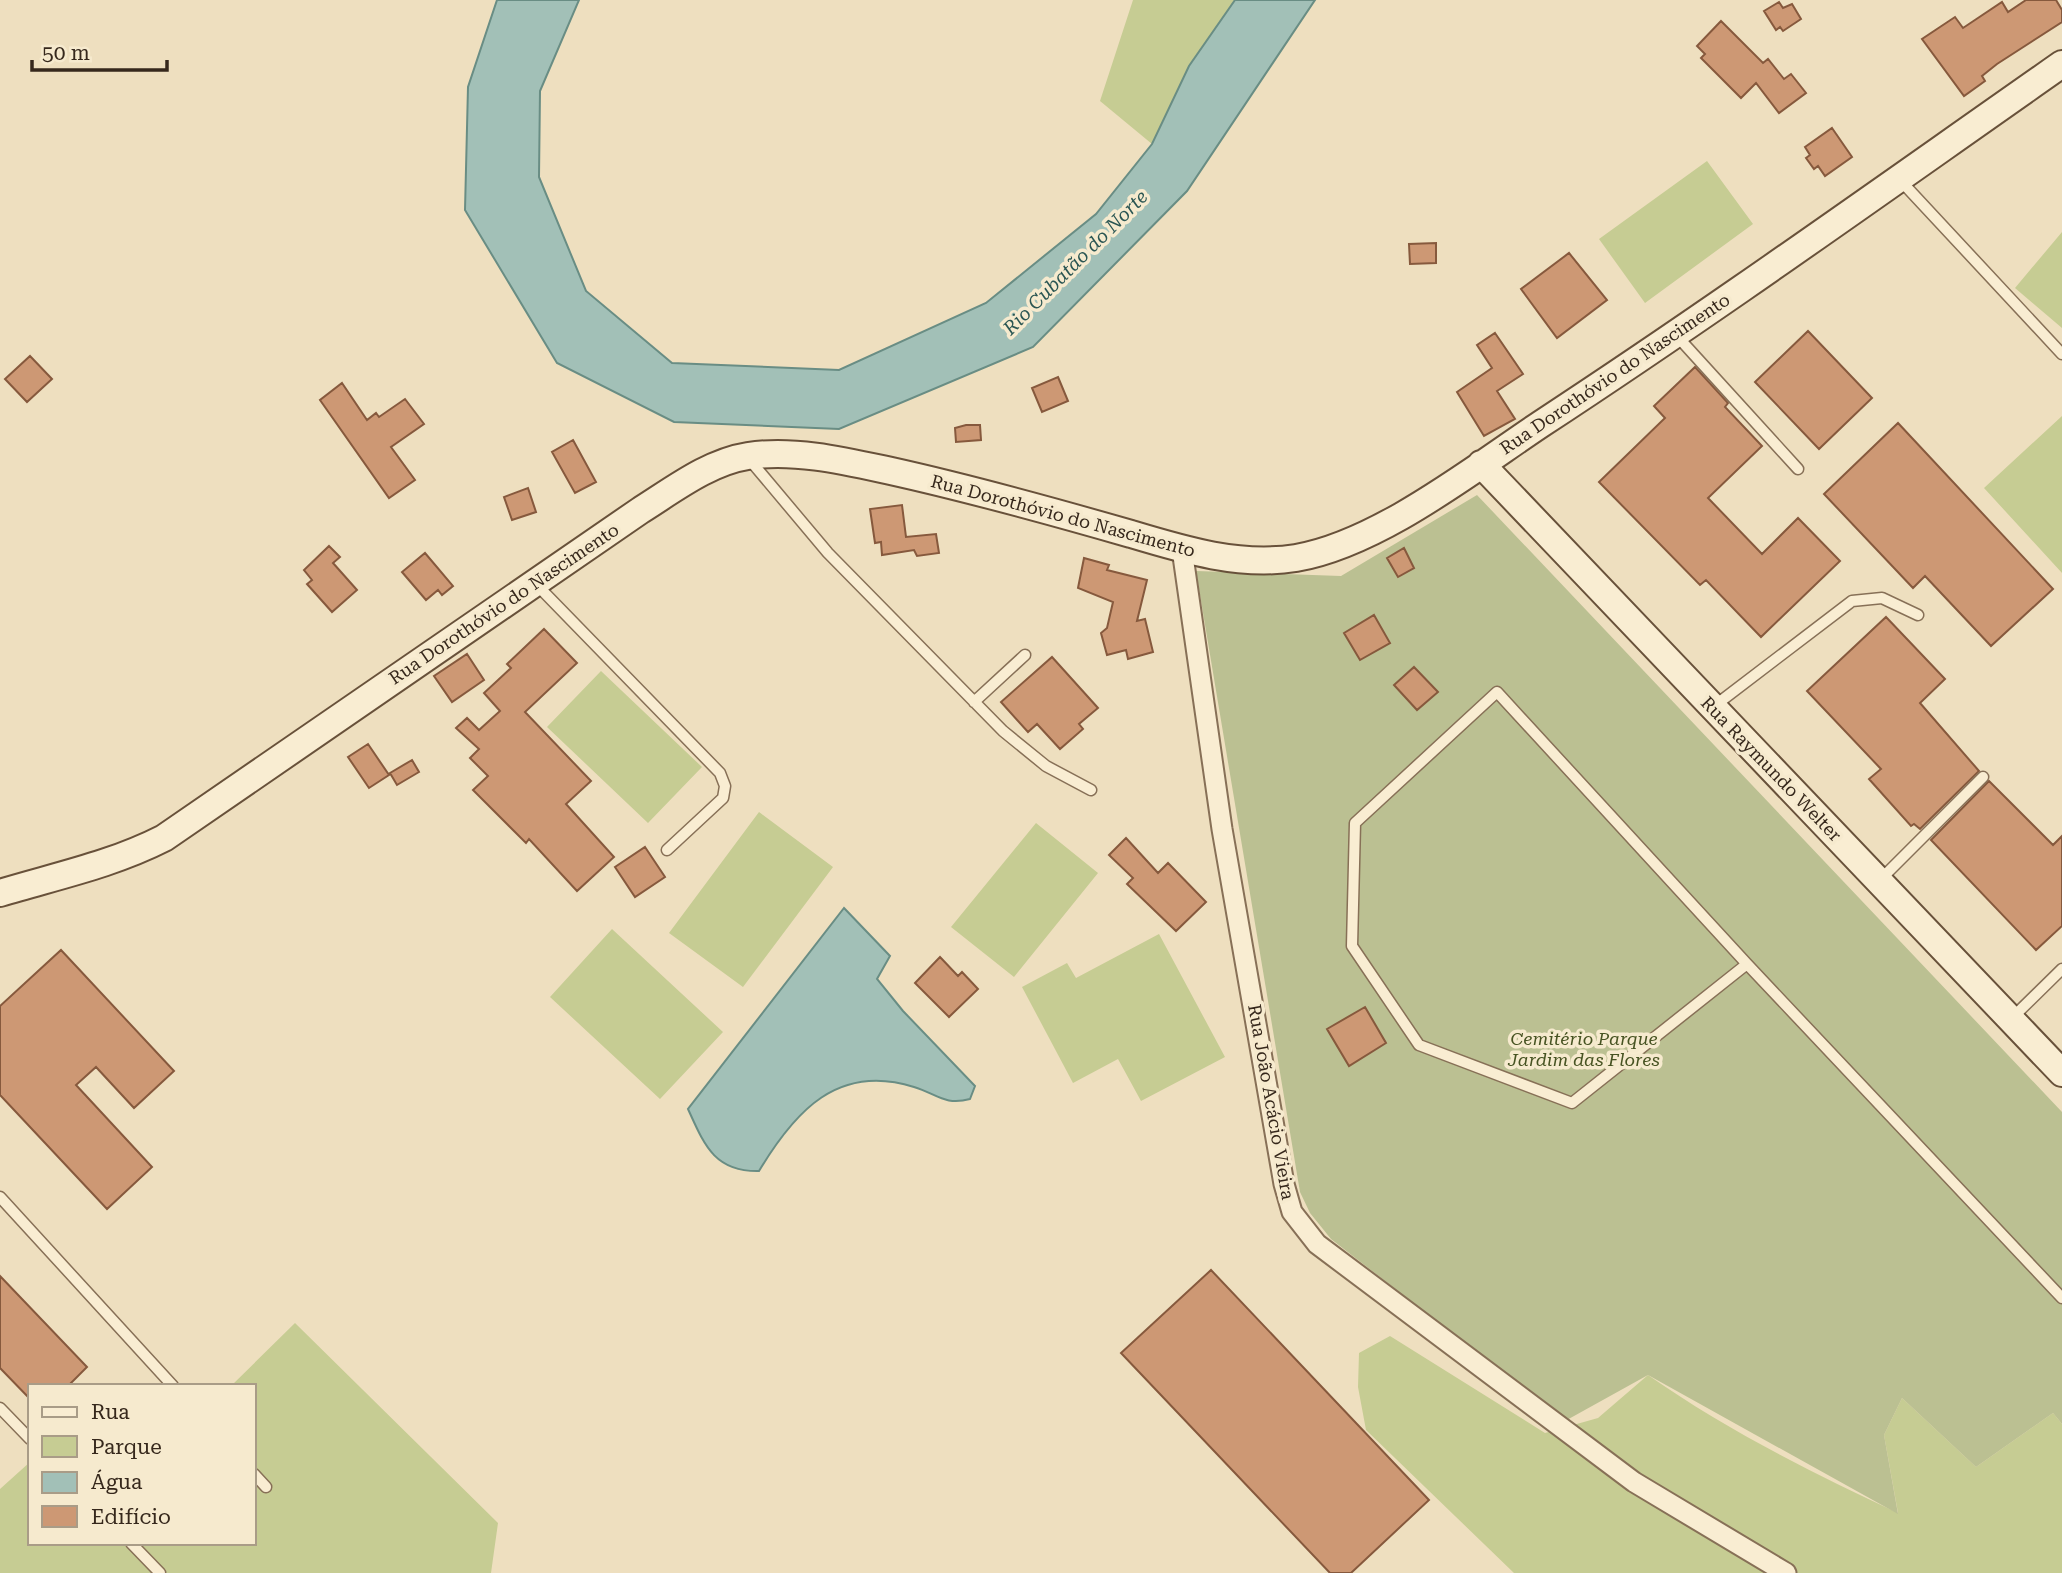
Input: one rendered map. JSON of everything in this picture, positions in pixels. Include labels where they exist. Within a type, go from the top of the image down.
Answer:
[{"type":"street","name":"Rua Dorothóvio do Nascimento","points":[[0,893],[99,866],[128,856],[164,838],[674,490],[718,466],[746,456],[776,454],[831,458],[986,492],[1182,549],[1250,561],[1315,554],[1381,526],[1480,464],[1676,335],[2062,64]]},
{"type":"street","name":"Rua Raymundo Welter","points":[[1480,464],[2062,1073]]},
{"type":"street","name":"Rua João Acácio Vieira","points":[[1182,549],[1222,829],[1284,1184],[1292,1212],[1317,1244],[1535,1411],[1634,1482],[1786,1573]]},
{"type":"lane","points":[[1899,178],[2062,354]]},
{"type":"lane","points":[[1676,335],[1798,469]]},
{"type":"lane","points":[[746,456],[828,553],[974,702],[1046,766],[1091,790]]},
{"type":"lane","points":[[535,583],[720,773],[725,786],[723,798],[667,849]]},
{"type":"lane","points":[[1712,707],[1852,601],[1882,598],[1918,615]]},
{"type":"lane","points":[[974,702],[1025,655]]},
{"type":"lane","points":[[1747,964],[1572,1103],[1419,1045],[1352,946],[1355,823],[1497,692],[1747,964],[2062,1298]]},
{"type":"lane","points":[[1879,881],[1983,777]]},
{"type":"lane","points":[[2011,1019],[2062,969]]},
{"type":"lane","points":[[0,1197],[171,1384]]},
{"type":"lane","points":[[0,1408],[28,1437]]},
{"type":"lane","points":[[256,1476],[266,1487]]},
{"type":"lane","points":[[133,1545],[160,1573]]},
{"type":"green space","points":[[1133,0],[1235,0],[1189,66],[1152,144],[1100,101]]},
{"type":"green space","points":[[1707,161],[1753,224],[1645,303],[1599,239]]},
{"type":"green space","points":[[2062,232],[2062,328],[2015,288]]},
{"type":"green space","points":[[2062,416],[2062,573],[1984,488]]},
{"type":"green space","name":"Cemitério Parque Jardim das Flores","points":[[1477,495],[2062,1112],[2062,1424],[2053,1413],[1976,1467],[1902,1398],[1884,1435],[1898,1514],[1648,1375],[1565,1421],[1331,1239],[1310,1213],[1300,1192],[1196,571],[1341,576]]},
{"type":"green space","points":[[601,671],[702,767],[648,823],[547,727]]},
{"type":"green space","points":[[759,812],[833,867],[743,987],[669,933]]},
{"type":"green space","points":[[1036,823],[1098,873],[1014,977],[951,927]]},
{"type":"green space","points":[[612,929],[723,1032],[660,1099],[550,997]]},
{"type":"green space","points":[[1159,934],[1225,1057],[1141,1101],[1118,1059],[1073,1083],[1022,987],[1067,963],[1076,978]]},
{"type":"green space","points":[[295,1323],[498,1523],[491,1573],[0,1573],[0,1489],[28,1464],[28,1545],[256,1545],[256,1384],[233,1384]]},
{"type":"green space","points":[[1390,1336],[1545,1433],[1598,1418],[1648,1375],[1707,1414],[1770,1449],[1898,1513],[1884,1435],[1902,1398],[1976,1467],[2053,1413],[2062,1424],[2062,1573],[1514,1573],[1366,1430],[1358,1387],[1359,1353]]},
{"type":"water","name":"Rio Cubatão do Norte","points":[[497,0],[579,0],[540,91],[539,177],[586,291],[672,363],[839,370],[986,303],[1096,214],[1152,144],[1189,66],[1235,0],[1315,0],[1187,191],[1033,347],[839,429],[674,422],[557,363],[465,210],[468,87]]},
{"type":"water","points":[[844,908],[890,956],[877,979],[903,1011],[975,1086],[970,1099],[947,1100],[914,1087],[887,1081],[863,1082],[841,1087],[804,1112],[788,1129],[759,1171],[731,1167],[721,1161],[706,1144],[688,1109]]},
{"type":"building","points":[[2026,0],[2056,0],[2062,10],[2062,22],[1997,64],[1982,76],[1985,81],[1964,96],[1922,39],[1955,17],[1963,28],[2002,2],[2008,12]]},
{"type":"building","points":[[1779,2],[1783,8],[1792,4],[1801,19],[1783,31],[1780,27],[1776,30],[1764,11]]},
{"type":"building","points":[[1721,21],[1763,63],[1768,59],[1784,79],[1791,74],[1806,93],[1779,113],[1756,83],[1741,98],[1701,58],[1705,54],[1697,46]]},
{"type":"building","points":[[1832,128],[1852,157],[1825,176],[1818,166],[1814,169],[1806,158],[1810,155],[1805,147]]},
{"type":"building","points":[[1436,243],[1436,263],[1410,264],[1409,244]]},
{"type":"building","points":[[1569,253],[1607,300],[1557,338],[1521,289]]},
{"type":"building","points":[[1808,331],[1872,398],[1819,449],[1755,382]]},
{"type":"building","points":[[1495,333],[1523,374],[1497,391],[1515,419],[1484,436],[1457,392],[1492,368],[1477,345]]},
{"type":"building","points":[[30,356],[52,379],[27,402],[5,379]]},
{"type":"building","points":[[1695,367],[1728,403],[1725,407],[1762,446],[1708,498],[1762,554],[1798,518],[1840,561],[1761,637],[1706,580],[1700,585],[1599,482],[1665,418],[1654,406]]},
{"type":"building","points":[[1058,377],[1068,401],[1042,412],[1032,388]]},
{"type":"building","points":[[342,383],[367,420],[376,413],[379,417],[405,399],[424,424],[391,447],[415,480],[389,498],[320,400]]},
{"type":"building","points":[[1898,423],[2053,589],[1991,646],[1925,576],[1913,588],[1824,494]]},
{"type":"building","points":[[980,425],[981,440],[956,442],[955,428]]},
{"type":"building","points":[[573,440],[596,482],[575,493],[552,452]]},
{"type":"building","points":[[528,488],[536,512],[512,520],[504,497]]},
{"type":"building","points":[[902,505],[906,537],[936,534],[939,553],[917,556],[914,550],[882,555],[881,542],[875,543],[870,509]]},
{"type":"building","points":[[329,546],[340,557],[333,563],[357,590],[332,612],[307,584],[312,580],[304,570]]},
{"type":"building","points":[[1404,548],[1414,568],[1398,577],[1387,558]]},
{"type":"building","points":[[425,553],[453,586],[442,595],[438,590],[426,600],[402,572]]},
{"type":"building","points":[[1084,558],[1109,565],[1107,570],[1147,580],[1137,621],[1145,619],[1153,652],[1128,659],[1126,650],[1107,655],[1101,633],[1107,628],[1113,602],[1078,588]]},
{"type":"building","points":[[1374,615],[1390,643],[1360,660],[1344,633]]},
{"type":"building","points":[[1886,617],[1945,679],[1920,703],[1979,771],[1920,829],[1914,824],[1911,826],[1869,779],[1881,769],[1807,691]]},
{"type":"building","points":[[544,629],[577,663],[525,712],[591,781],[566,804],[614,857],[577,891],[529,839],[526,843],[473,790],[488,776],[470,758],[479,749],[456,728],[467,718],[479,730],[500,711],[484,693],[511,668],[507,664]]},
{"type":"building","points":[[467,654],[484,680],[452,702],[434,676]]},
{"type":"building","points":[[1052,657],[1098,708],[1079,724],[1083,729],[1060,749],[1037,724],[1028,732],[1001,702]]},
{"type":"building","points":[[1414,667],[1438,692],[1417,710],[1394,685]]},
{"type":"building","points":[[368,744],[389,775],[369,788],[348,757]]},
{"type":"building","points":[[412,760],[419,772],[397,785],[390,773]]},
{"type":"building","points":[[1989,781],[2053,845],[2062,836],[2062,926],[2036,950],[1931,840]]},
{"type":"building","points":[[1126,838],[1158,873],[1168,863],[1206,902],[1176,931],[1127,884],[1133,878],[1109,855]]},
{"type":"building","points":[[645,847],[665,877],[635,897],[615,867]]},
{"type":"building","points":[[61,950],[174,1071],[134,1108],[96,1067],[76,1085],[152,1167],[107,1209],[0,1095],[0,1006]]},
{"type":"building","points":[[940,957],[958,976],[962,972],[978,989],[949,1017],[915,983]]},
{"type":"building","points":[[1365,1007],[1386,1043],[1349,1066],[1327,1029]]},
{"type":"building","points":[[1211,1270],[1429,1500],[1351,1573],[1330,1573],[1121,1353]]},
{"type":"building","points":[[0,1276],[87,1367],[70,1384],[28,1384],[28,1397],[0,1368]]}]
